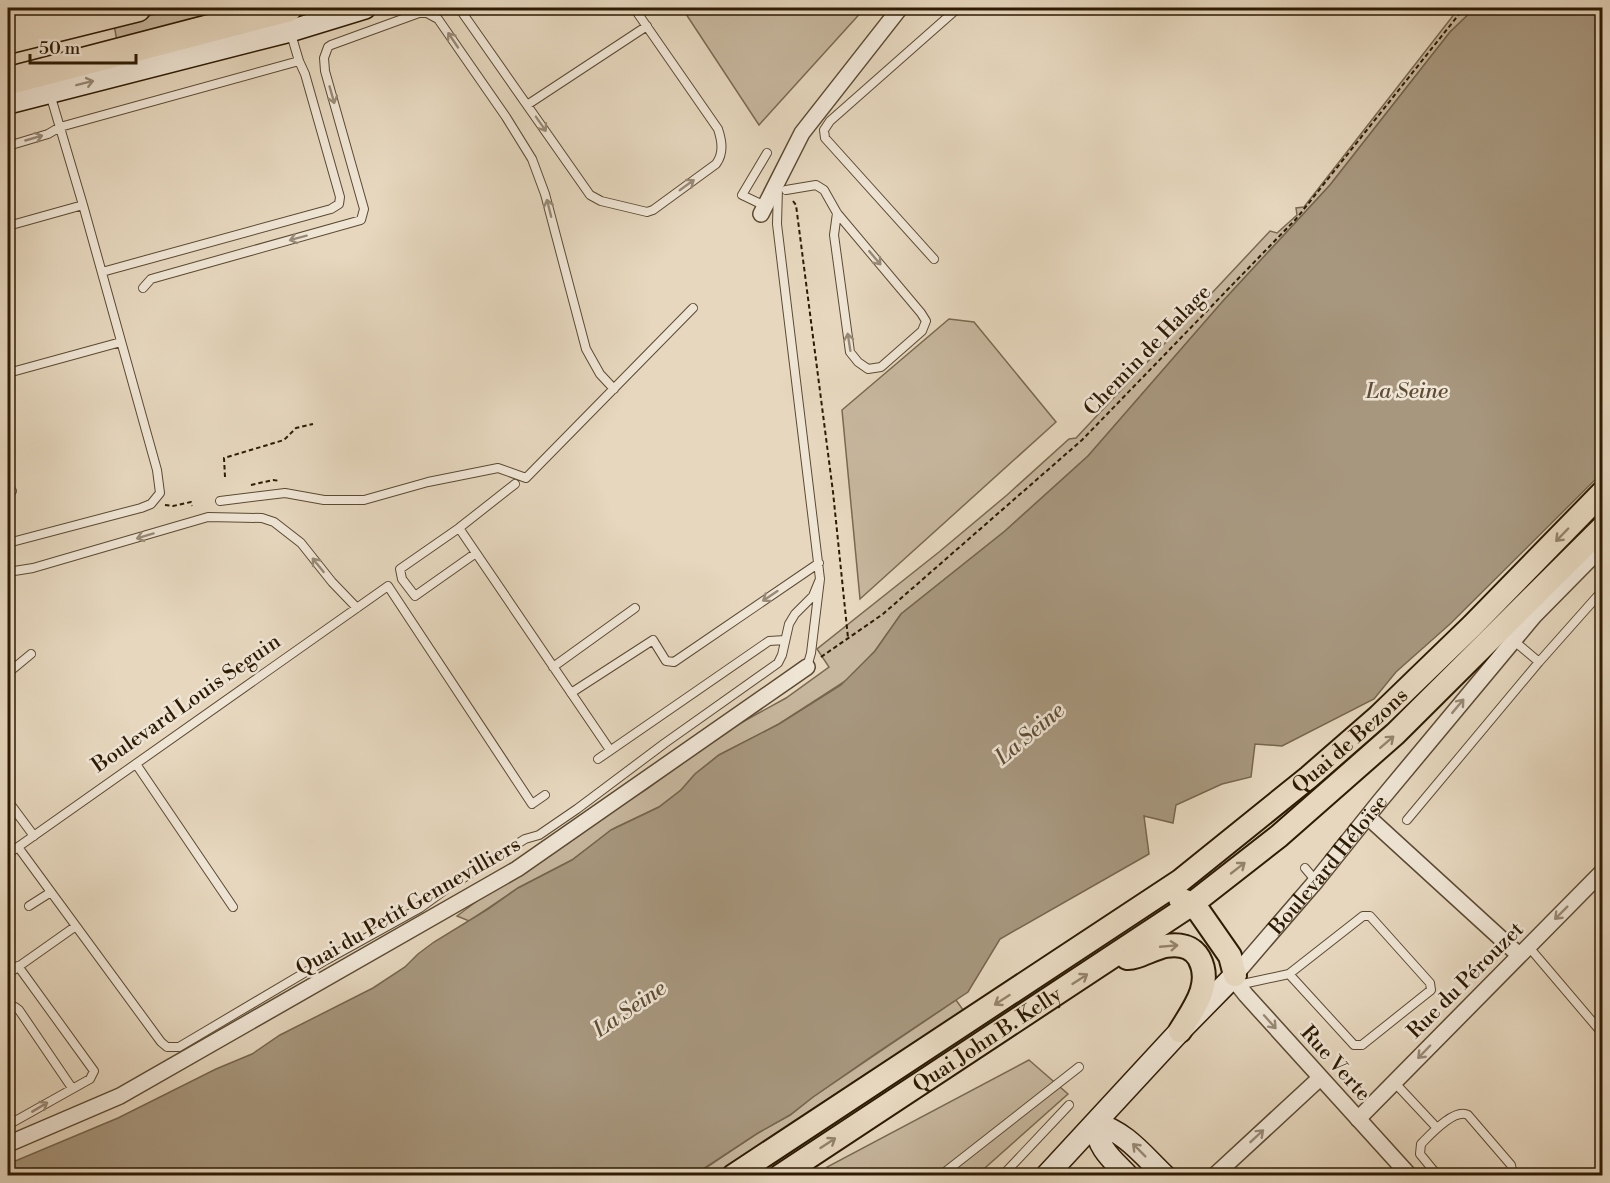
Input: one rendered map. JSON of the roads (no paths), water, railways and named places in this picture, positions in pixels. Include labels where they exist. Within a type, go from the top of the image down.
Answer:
[{"type":"highway","points":[[8,18],[51,8]]},
{"type":"highway","points":[[8,40],[137,8]]},
{"type":"highway","points":[[8,81],[289,19]]},
{"type":"main road","points":[[8,103],[289,19],[365,8]]},
{"type":"main road","name":"Quai de Bezons","points":[[1068,956],[1155,898],[1309,777],[1379,716],[1472,626],[1602,493]]},
{"type":"main road","name":"Quai de Bezons","points":[[1192,904],[1279,836],[1395,734],[1602,528]]},
{"type":"main road","points":[[1192,904],[1194,869]]},
{"type":"main road","points":[[1155,898],[1172,897],[1192,904],[1230,956],[1237,980]]},
{"type":"main road","name":"Quai John B. Kelly","points":[[780,1176],[1192,904]]},
{"type":"main road","points":[[1114,957],[1133,959],[1152,949],[1174,945],[1185,946],[1197,955],[1204,969],[1204,981],[1199,999],[1180,1031]]},
{"type":"main road","name":"Quai John B. Kelly","points":[[733,1176],[1068,956]]},
{"type":"main road","name":"Boulevard Héloïse","points":[[1047,1176],[1180,1031],[1237,980]]},
{"type":"main road","points":[[1128,1176],[1104,1150],[1097,1137],[1095,1123],[1110,1127],[1124,1135],[1165,1176]]},
{"type":"street","points":[[763,210],[782,184],[802,133],[900,8]]},
{"type":"street","name":"Boulevard Héloïse","points":[[1237,980],[1513,640],[1602,547]]},
{"type":"street","name":"Quai du Petit Gennevilliers","points":[[8,1144],[120,1096],[517,869],[807,667]]},
{"type":"street","points":[[1368,817],[1523,950]]},
{"type":"street","name":"Rue du Pérouzet","points":[[1358,1119],[1602,872]]},
{"type":"street","name":"Rue Verte","points":[[1237,980],[1320,1078],[1410,1176]]},
{"type":"street","points":[[1214,1176],[1320,1078]]},
{"type":"lane","points":[[459,8],[590,195],[601,201],[647,212],[716,164],[722,148],[718,129],[634,8]]},
{"type":"lane","points":[[934,259],[825,138],[824,130],[862,92],[958,8]]},
{"type":"lane","points":[[142,288],[151,279],[361,220],[364,209],[325,70],[325,53],[331,45],[419,13],[427,13],[438,19],[506,117],[532,159],[545,194],[586,349],[600,374],[614,389]]},
{"type":"lane","points":[[102,272],[331,209],[339,204],[340,197],[305,74],[298,61],[289,19]]},
{"type":"lane","points":[[527,105],[647,26]]},
{"type":"lane","points":[[8,146],[48,134],[60,127],[298,61]]},
{"type":"lane","points":[[8,543],[151,504],[160,493],[159,477],[122,342],[50,92]]},
{"type":"lane","points":[[763,210],[742,195],[767,153]]},
{"type":"lane","points":[[807,667],[811,653],[820,579],[777,224],[782,184],[816,185],[824,190],[837,213],[926,321],[922,331],[881,367],[867,369],[858,362],[850,352],[834,235],[837,213]]},
{"type":"lane","points":[[8,226],[83,205]]},
{"type":"lane","points":[[220,501],[285,493],[324,500],[364,500],[428,482],[498,468],[526,478],[693,308]]},
{"type":"lane","points":[[8,372],[122,342]]},
{"type":"lane","points":[[476,553],[415,596],[402,579],[400,569],[459,528],[515,484]]},
{"type":"lane","points":[[8,572],[74,557],[208,517],[262,518],[274,522],[301,543],[332,582],[357,608]]},
{"type":"lane","points":[[459,528],[610,750]]},
{"type":"lane","points":[[571,693],[653,640],[666,661],[674,662],[819,563]]},
{"type":"lane","points":[[18,847],[162,1042],[168,1047],[178,1047],[420,908],[525,839],[538,835],[778,663],[787,630],[795,614],[813,596],[820,579]]},
{"type":"lane","name":"Boulevard Louis Seguin","points":[[8,854],[388,586],[532,804],[545,795]]},
{"type":"lane","points":[[1407,820],[1539,662],[1602,591]]},
{"type":"lane","points":[[553,667],[635,608]]},
{"type":"lane","points":[[598,759],[769,641],[785,640]]},
{"type":"lane","points":[[1513,640],[1539,662]]},
{"type":"lane","points":[[8,673],[31,654]]},
{"type":"lane","points":[[136,764],[233,907]]},
{"type":"lane","points":[[8,801],[34,836]]},
{"type":"lane","points":[[1305,868],[1316,881]]},
{"type":"lane","points":[[29,906],[51,892]]},
{"type":"lane","points":[[1237,980],[1289,974],[1363,916],[1370,916],[1430,983],[1431,990],[1362,1045],[1354,1045],[1289,974]]},
{"type":"lane","points":[[8,974],[76,926]]},
{"type":"lane","points":[[1523,950],[1602,1033]]},
{"type":"lane","points":[[8,1125],[90,1079],[94,1071],[18,966]]},
{"type":"lane","points":[[8,1009],[15,1007],[20,1010],[72,1088]]},
{"type":"lane","points":[[940,1176],[1079,1067]]},
{"type":"lane","points":[[1394,1082],[1437,1128]]},
{"type":"lane","points":[[1002,1176],[1069,1105]]},
{"type":"lane","points":[[1438,1176],[1423,1159],[1419,1149],[1437,1128],[1459,1113],[1468,1114],[1511,1165],[1510,1176]]},
{"type":"water","name":"La Seine","points":[[1475,8],[1602,8],[1602,473],[1450,624],[1396,672],[1374,699],[1282,746],[1255,744],[1251,777],[1222,784],[1176,805],[1173,823],[1144,816],[1149,854],[1000,939],[968,992],[875,1054],[790,1115],[694,1175],[8,1175],[8,1164],[118,1118],[216,1069],[252,1054],[280,1035],[373,988],[405,967],[434,942],[518,888],[572,860],[611,830],[659,807],[719,755],[779,724],[841,685],[875,651],[901,614],[1005,531],[1088,456],[1223,301],[1330,185],[1450,32]]}]
